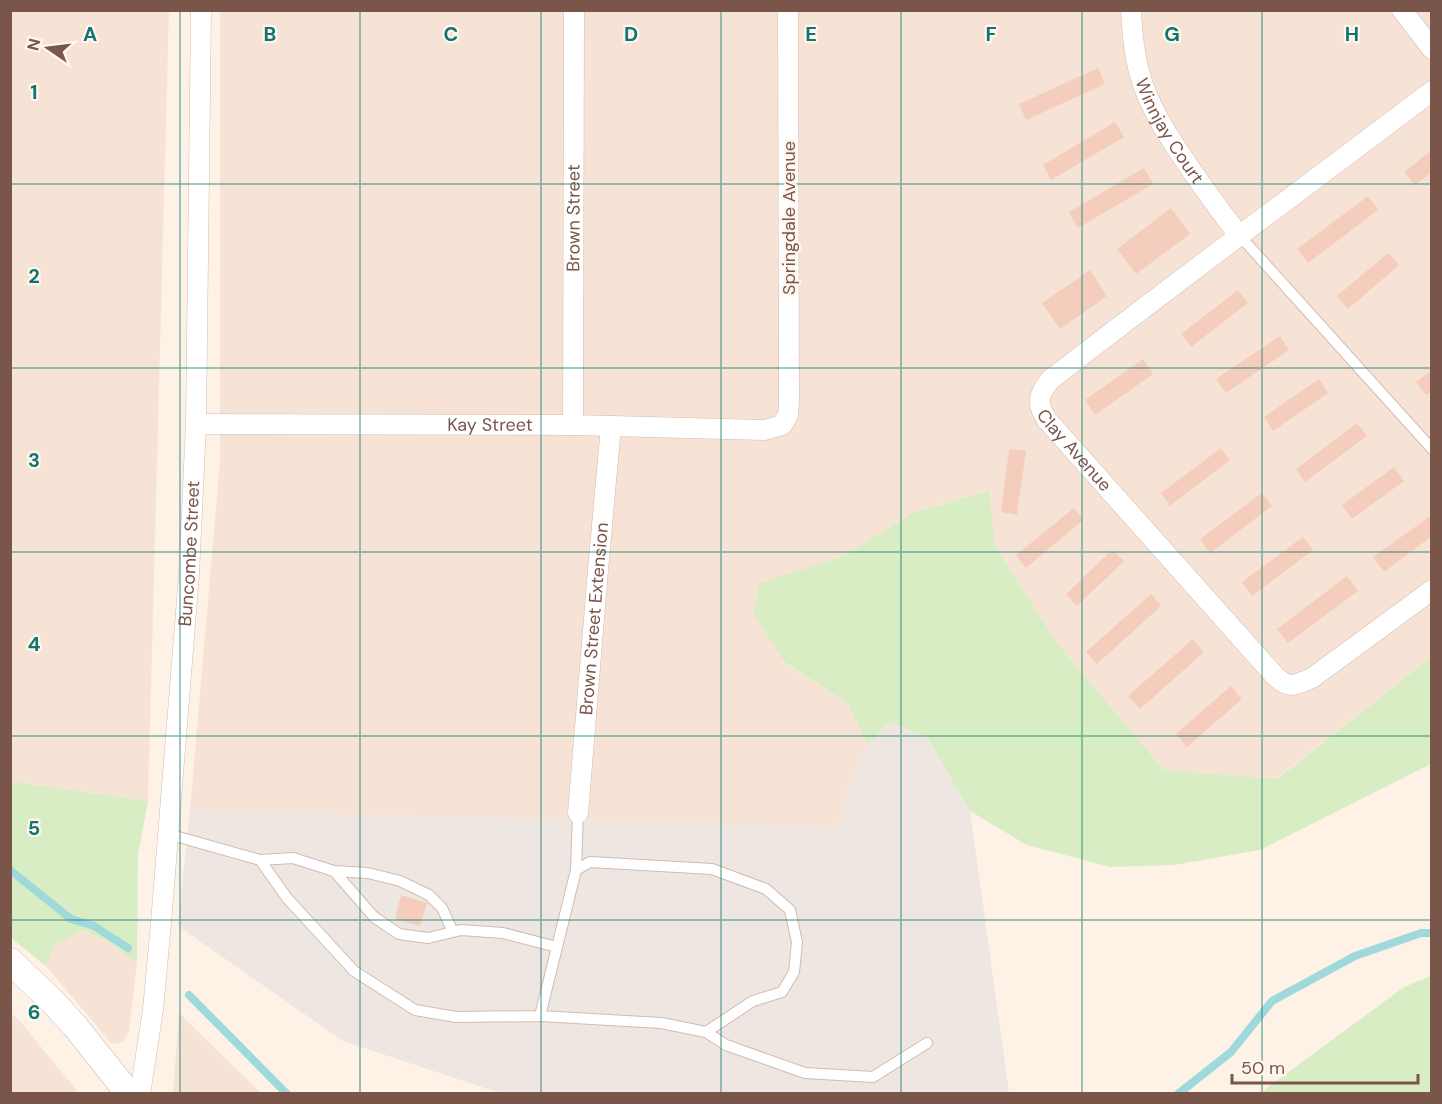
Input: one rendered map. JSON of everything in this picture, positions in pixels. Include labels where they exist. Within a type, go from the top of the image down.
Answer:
[{"type":"street","name":"Buncombe Street","points":[[140,1094],[153,1010],[189,576],[196,424],[201,10]]},
{"type":"street","name":"Brown Street","points":[[573,425],[574,10]]},
{"type":"street","name":"Springdale Avenue","points":[[783,425],[788,416],[789,402],[788,10]]},
{"type":"street","name":"Winnjay Court","points":[[1131,10],[1134,50],[1149,100],[1162,126],[1208,195],[1240,236]]},
{"type":"street","points":[[1402,10],[1431,49]]},
{"type":"street","name":"Clay Avenue","points":[[1431,91],[1050,380],[1042,390],[1039,403],[1047,420],[1251,650],[1283,682],[1293,686],[1312,678],[1431,590]]},
{"type":"street","name":"Kay Street","points":[[196,424],[573,425],[765,430],[783,425]]},
{"type":"street","name":"Brown Street Extension","points":[[578,813],[611,426]]},
{"type":"street","points":[[10,961],[75,1026],[129,1094]]},
{"type":"lane","points":[[1240,236],[1431,449]]},
{"type":"lane","points":[[540,1016],[576,870],[578,813]]},
{"type":"lane","points":[[168,834],[260,860],[293,858],[334,871],[368,873],[400,882],[429,895],[442,908],[453,933]]},
{"type":"lane","points":[[260,860],[287,898],[354,970],[415,1010],[456,1017],[540,1016],[661,1023],[706,1032],[726,1045],[805,1073],[873,1077],[927,1043]]},
{"type":"lane","points":[[576,870],[590,862],[712,869],[766,889],[790,910],[797,942],[794,972],[782,992],[753,1001],[706,1032]]},
{"type":"lane","points":[[334,871],[374,917],[399,934],[428,938],[462,930],[503,933],[557,947]]},
{"type":"shaded area","points":[[10,11],[169,11],[148,801],[11,781]]},
{"type":"shaded area","points":[[220,11],[1431,11],[1431,657],[1276,779],[1164,770],[1058,644],[995,546],[988,490],[910,514],[844,556],[759,583],[783,662],[847,703],[868,745],[846,794],[839,827],[190,810],[220,461]]},
{"type":"shaded area","points":[[889,722],[927,737],[970,811],[1009,1093],[500,1093],[343,1041],[178,926],[190,810],[839,827],[846,794],[868,745]]},
{"type":"shaded area","points":[[84,930],[108,942],[137,963],[129,1031],[124,1040],[119,1043],[112,1044],[46,966],[52,946]]},
{"type":"shaded area","points":[[10,1013],[19,1020],[79,1093],[11,1093]]},
{"type":"shaded area","points":[[179,1013],[261,1093],[173,1093]]},
{"type":"green space","points":[[989,490],[995,546],[1058,644],[1164,770],[1277,779],[1431,657],[1431,764],[1260,850],[1174,865],[1110,867],[1027,845],[970,811],[927,737],[889,722],[868,745],[847,703],[784,662],[754,614],[759,583],[844,556],[910,514]]},
{"type":"green space","points":[[10,781],[148,801],[138,855],[137,963],[108,942],[84,930],[53,946],[46,966],[11,938]]},
{"type":"green space","points":[[1431,976],[1431,1093],[1260,1093],[1404,987]]},
{"type":"building","points":[[1098,68],[1105,84],[1026,120],[1019,104]]},
{"type":"building","points":[[1115,122],[1124,137],[1051,180],[1043,165]]},
{"type":"building","points":[[1432,150],[1432,172],[1415,185],[1404,172]]},
{"type":"building","points":[[1144,168],[1153,184],[1078,228],[1069,212]]},
{"type":"building","points":[[1368,196],[1378,210],[1308,263],[1297,249]]},
{"type":"building","points":[[1171,208],[1190,234],[1136,274],[1117,249]]},
{"type":"building","points":[[1388,253],[1399,265],[1348,309],[1337,296]]},
{"type":"building","points":[[1090,270],[1107,296],[1060,329],[1042,303]]},
{"type":"building","points":[[1238,290],[1248,303],[1191,347],[1181,334]]},
{"type":"building","points":[[1280,336],[1289,350],[1226,393],[1216,379]]},
{"type":"building","points":[[1143,359],[1153,374],[1095,415],[1085,400]]},
{"type":"building","points":[[1432,370],[1432,391],[1426,395],[1416,382]]},
{"type":"building","points":[[1319,379],[1328,393],[1273,431],[1264,417]]},
{"type":"building","points":[[1357,423],[1367,436],[1305,482],[1296,469]]},
{"type":"building","points":[[1221,448],[1230,460],[1170,506],[1161,493]]},
{"type":"building","points":[[1009,449],[1026,451],[1017,515],[1001,512]]},
{"type":"building","points":[[1394,467],[1404,481],[1352,519],[1342,505]]},
{"type":"building","points":[[1262,493],[1272,506],[1210,553],[1200,539]]},
{"type":"building","points":[[1074,508],[1083,520],[1026,568],[1016,555]]},
{"type":"building","points":[[1432,515],[1432,536],[1384,572],[1373,557]]},
{"type":"building","points":[[1303,537],[1313,550],[1252,596],[1242,582]]},
{"type":"building","points":[[1112,550],[1124,561],[1077,606],[1066,594]]},
{"type":"building","points":[[1347,576],[1358,591],[1288,643],[1277,629]]},
{"type":"building","points":[[1151,594],[1161,606],[1097,664],[1086,652]]},
{"type":"building","points":[[1193,639],[1204,652],[1140,709],[1128,696]]},
{"type":"building","points":[[1231,686],[1242,699],[1187,747],[1176,734]]},
{"type":"building","points":[[401,895],[427,903],[420,926],[395,919]]},
{"type":"waterway","points":[[10,870],[71,919],[94,926],[128,948]]},
{"type":"waterway","points":[[1178,1094],[1231,1052],[1272,1001],[1355,956],[1421,933],[1432,933]]},
{"type":"waterway","points":[[189,995],[287,1094]]}]
